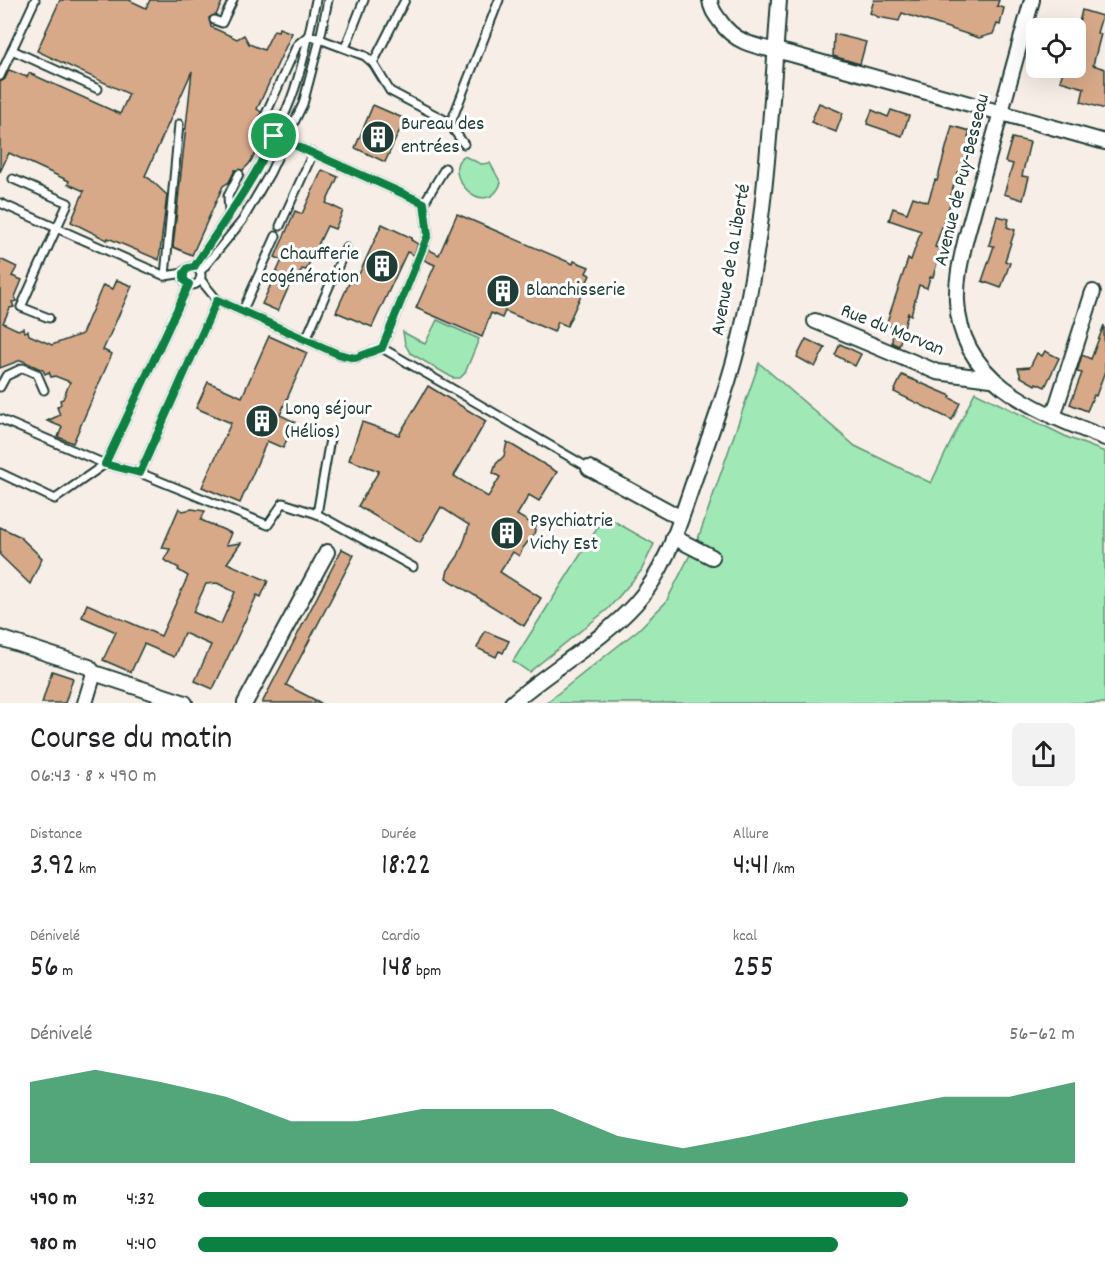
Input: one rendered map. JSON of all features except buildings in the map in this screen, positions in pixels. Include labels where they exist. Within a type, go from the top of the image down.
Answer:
[{"type":"street","points":[[710,0],[711,8],[726,31],[742,42],[1105,142]]},
{"type":"street","name":"Avenue de la Liberté","points":[[512,703],[615,623],[636,603],[651,583],[681,518],[724,395],[746,312],[762,218],[779,0]]},
{"type":"street","name":"Avenue de Puy-Besseau","points":[[1032,0],[966,238],[958,272],[957,302],[962,329],[970,350],[991,379],[1020,400],[1053,417],[1105,438]]},
{"type":"street","points":[[1053,417],[1093,292]]},
{"type":"street","name":"Rue du Morvan","points":[[815,321],[937,372],[991,379]]},
{"type":"street","points":[[589,468],[681,518]]},
{"type":"street","points":[[673,537],[712,557]]},
{"type":"street","points":[[245,703],[327,552]]},
{"type":"street","points":[[0,638],[89,667],[94,673],[186,703]]},
{"type":"street","points":[[85,703],[94,673]]},
{"type":"lane","points":[[0,76],[34,0]]},
{"type":"lane","points":[[214,20],[220,27],[233,0]]},
{"type":"lane","points":[[316,0],[291,99],[260,166],[230,213],[198,273],[196,284],[189,284],[184,280],[184,273],[188,268],[198,273],[217,300],[338,354],[355,358],[382,348],[428,235],[424,203],[445,168]]},
{"type":"lane","points":[[198,273],[242,221],[270,173],[303,104],[328,0]]},
{"type":"lane","points":[[345,48],[364,0]]},
{"type":"lane","points":[[373,63],[405,0]]},
{"type":"lane","points":[[450,125],[499,0]]},
{"type":"lane","points":[[309,35],[365,56],[373,63],[390,91],[447,121],[464,144]]},
{"type":"lane","points":[[265,116],[297,45],[309,35]]},
{"type":"lane","points":[[12,50],[98,89]]},
{"type":"lane","points":[[165,276],[179,124]]},
{"type":"lane","points":[[274,136],[424,203]]},
{"type":"lane","points":[[280,226],[313,153]]},
{"type":"lane","points":[[230,213],[228,196],[239,174]]},
{"type":"lane","points":[[13,179],[68,203],[21,307],[49,318]]},
{"type":"lane","points":[[0,203],[165,276],[184,273]]},
{"type":"lane","points":[[243,310],[276,236]]},
{"type":"lane","points":[[306,339],[346,248]]},
{"type":"lane","points":[[0,473],[55,499],[105,464],[189,284]]},
{"type":"lane","points":[[140,473],[217,300]]},
{"type":"lane","points":[[382,348],[589,468]]},
{"type":"lane","points":[[0,387],[6,376],[23,368],[37,374],[44,390]]},
{"type":"lane","points":[[0,419],[105,464],[140,473],[268,525],[283,503],[317,514],[413,567]]},
{"type":"lane","points":[[317,514],[330,440]]},
{"type":"green space","points":[[464,156],[481,164],[490,163],[501,183],[494,194],[485,198],[476,196],[467,190],[457,172],[458,163]]},
{"type":"green space","points":[[437,320],[479,339],[465,373],[460,378],[453,378],[410,353],[405,344],[403,332],[425,344]]},
{"type":"green space","points":[[759,363],[855,446],[931,483],[975,392],[1069,438],[1105,452],[1105,703],[546,703],[638,630],[666,602],[698,539]]},
{"type":"green space","points":[[605,516],[654,544],[641,571],[608,609],[529,672],[513,661]]},
{"type":"place","name":"Bureau des entrées","points":[[378,137]]},
{"type":"place","name":"Chaufferie cogénération","points":[[382,266]]},
{"type":"place","name":"Blanchisserie","points":[[503,291]]},
{"type":"place","name":"Long séjour (Hélios)","points":[[262,421]]},
{"type":"place","name":"Psychiatrie Vichy Est","points":[[507,533]]},
{"type":"route","points":[[274,136],[424,203],[428,235],[382,348],[355,358],[338,354],[217,300],[140,473],[105,464],[189,284],[184,280],[184,273],[188,268],[194,267],[219,229],[260,166],[274,136]]}]
